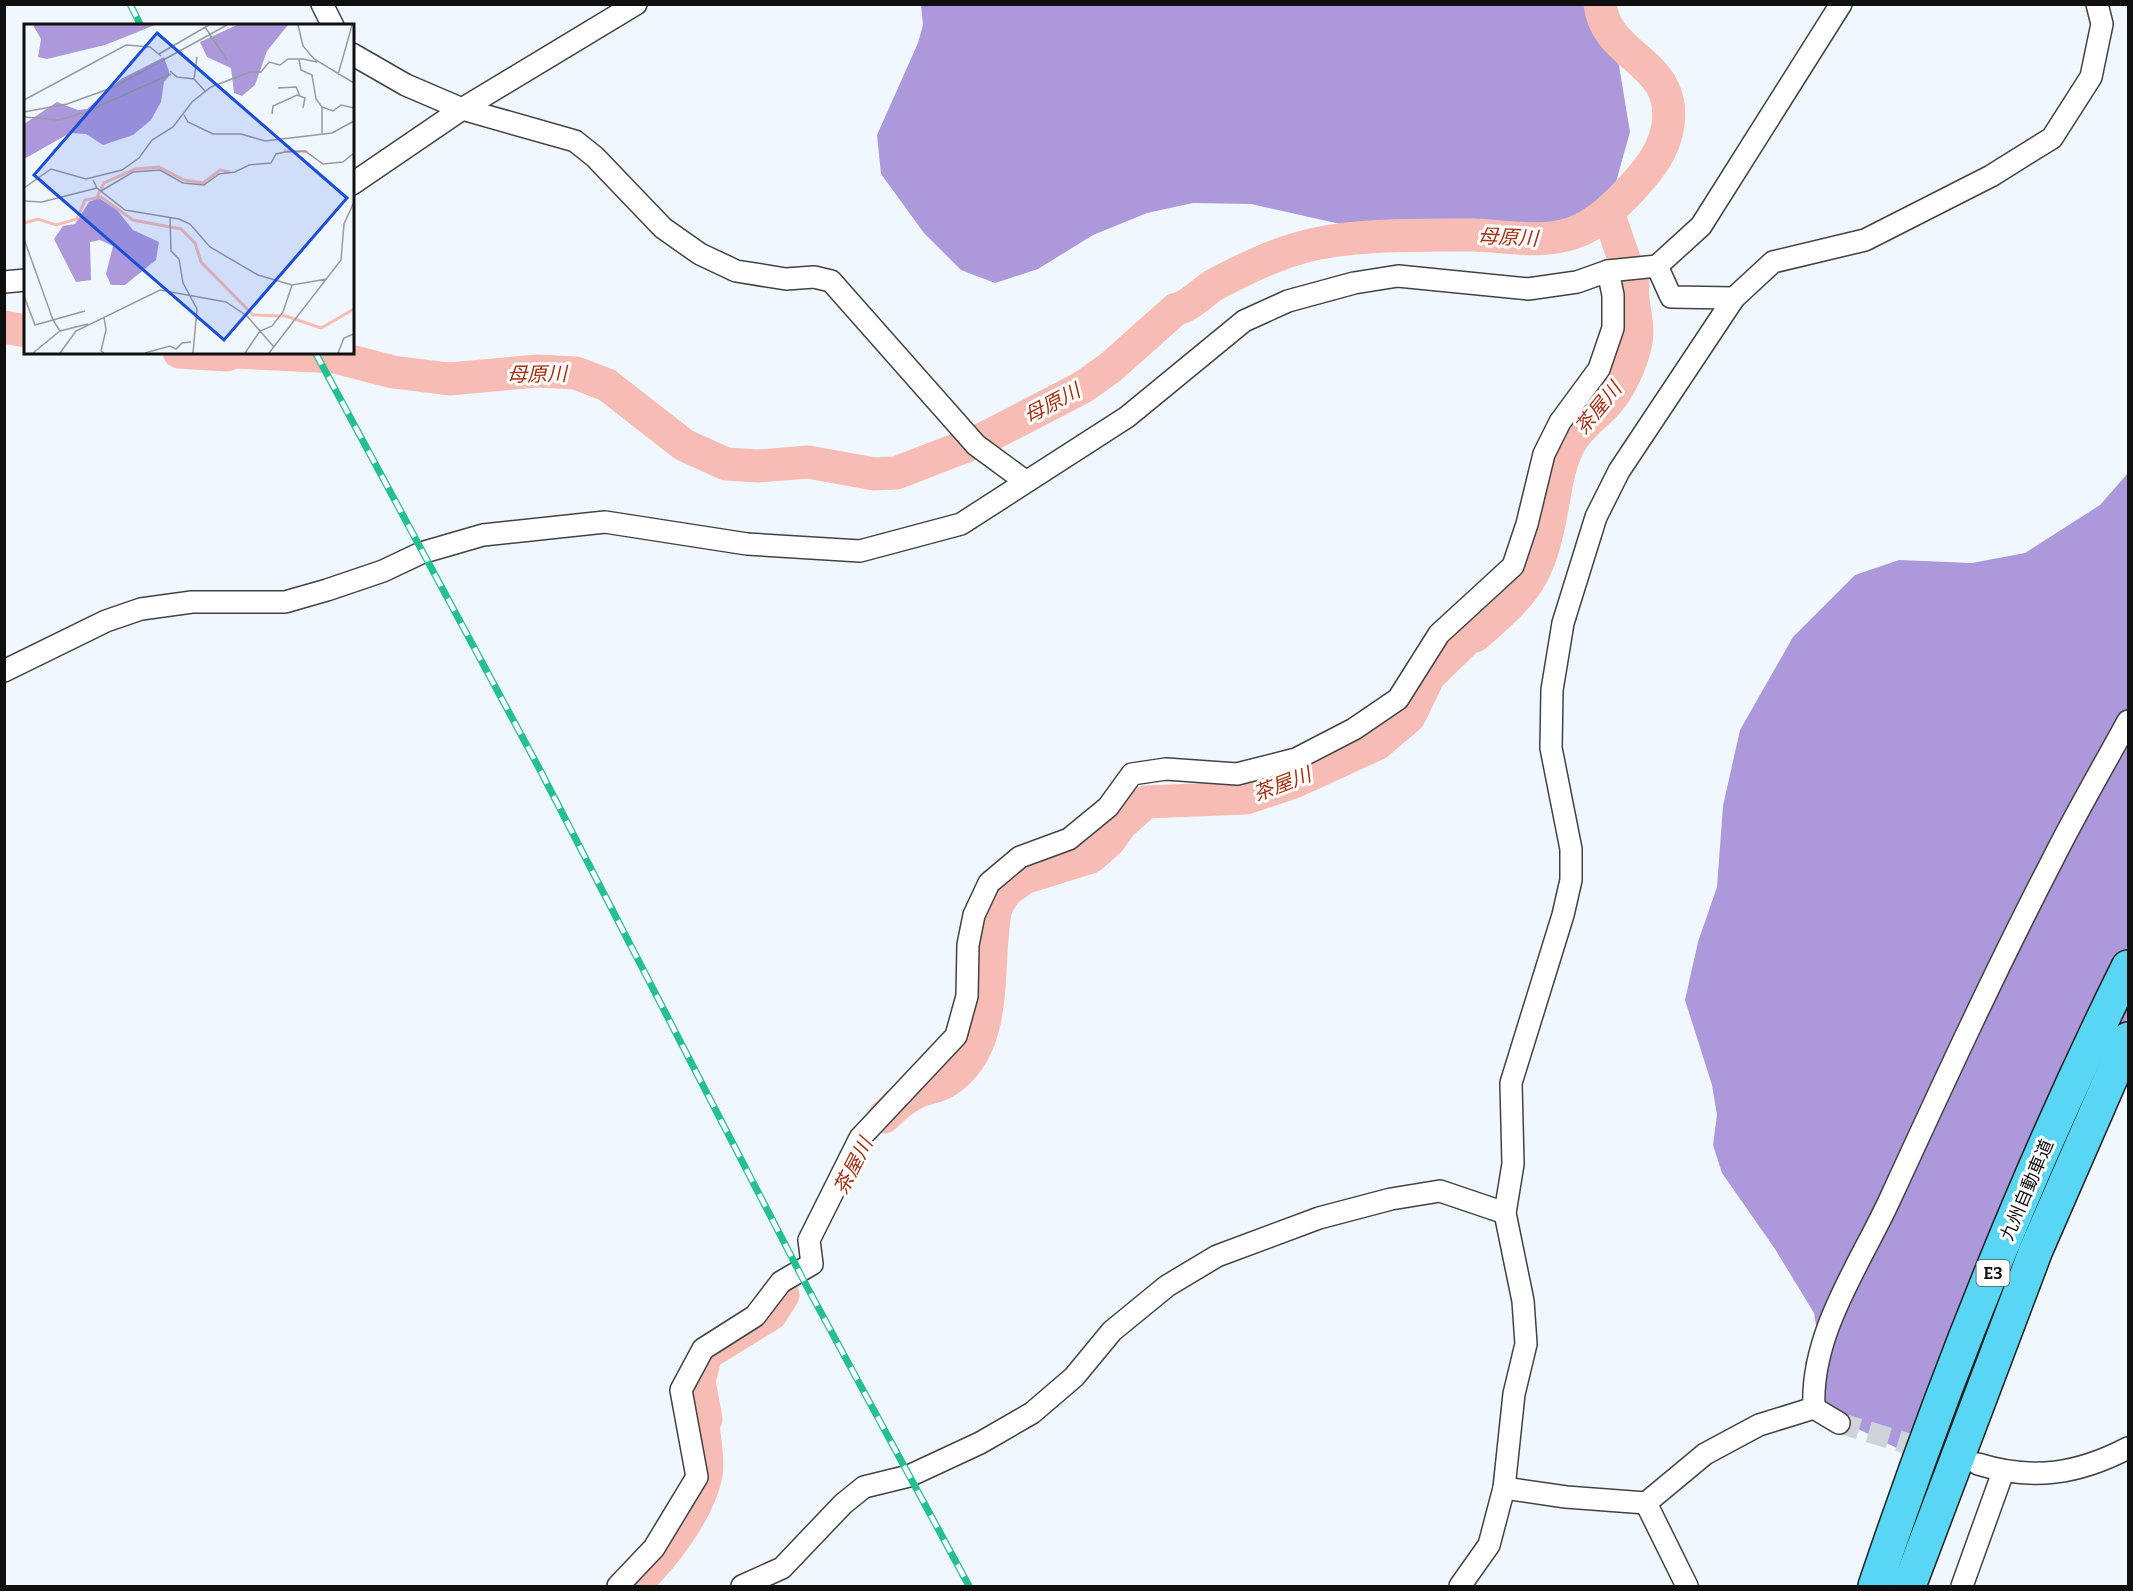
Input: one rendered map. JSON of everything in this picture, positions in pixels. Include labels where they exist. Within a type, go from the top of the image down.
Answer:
[{"type":"highway","name":"九州自動車道","points":[[1875,1587],[1943,1398],[2006,1239],[2059,1115],[2128,967]]},
{"type":"highway","name":"九州自動車道","points":[[1909,1587],[2036,1250],[2128,1039]]},
{"type":"street","points":[[322,4],[332,24]]},
{"type":"street","points":[[354,183],[462,109],[636,4]]},
{"type":"street","points":[[4,671],[106,621],[141,609],[192,602],[285,602],[383,571],[421,553],[483,536],[605,522],[747,544],[860,551],[961,524],[1127,417],[1244,321],[1288,301],[1354,283],[1398,276],[1528,289],[1577,282],[1608,271],[1657,266],[1701,226],[1841,4]]},
{"type":"street","points":[[1460,1587],[1489,1545],[1504,1488],[1514,1394],[1526,1344],[1523,1301],[1504,1213],[1513,1164],[1511,1083],[1563,915],[1571,880],[1571,849],[1551,748],[1552,690],[1563,623],[1596,517],[1619,471],[1734,298],[1773,262],[1865,240],[1991,176],[2052,138],[2091,77],[2102,24],[2097,4]]},
{"type":"street","points":[[354,55],[406,85],[462,109],[575,141],[596,157],[663,228],[700,254],[736,271],[786,279],[814,277],[831,280],[976,445],[1025,481]]},
{"type":"street","points":[[1657,266],[1671,297],[1734,298]]},
{"type":"street","points":[[618,1587],[654,1548],[697,1477],[681,1390],[703,1349],[755,1316],[781,1282],[812,1264],[809,1240],[860,1138],[956,1036],[967,996],[968,945],[974,915],[989,883],[1020,857],[1069,839],[1108,807],[1132,774],[1166,769],[1237,774],[1296,759],[1354,729],[1398,699],[1439,634],[1513,566],[1527,524],[1544,454],[1560,422],[1599,369],[1613,328],[1612,295],[1608,271]]},
{"type":"street","points":[[4,282],[24,280]]},
{"type":"street","points":[[1814,1408],[1813,1384],[1832,1315],[1874,1235],[1963,1041],[2052,860],[2128,721]]},
{"type":"street","points":[[742,1587],[782,1569],[843,1504],[864,1487],[909,1476],[980,1443],[1032,1413],[1074,1377],[1112,1331],[1167,1286],[1217,1256],[1319,1218],[1391,1199],[1440,1191],[1504,1213]]},
{"type":"street","points":[[1504,1488],[1566,1497],[1646,1503],[1706,1454],[1759,1425],[1814,1408],[1839,1423]]},
{"type":"street","points":[[1978,1464],[2003,1472],[2026,1475],[2066,1471],[2099,1463],[2128,1448]]},
{"type":"street","points":[[1962,1587],[2003,1472]]},
{"type":"street","points":[[1646,1503],[1687,1587]]},
{"type":"shaded area","points":[[921,5],[1609,5],[1630,132],[1614,189],[1590,215],[1532,237],[1407,239],[1251,204],[1193,203],[1147,213],[1093,235],[1038,269],[995,283],[961,270],[924,233],[881,174],[877,135],[918,43],[923,25]]},
{"type":"shaded area","points":[[2128,473],[2128,1013],[2109,1098],[1951,1475],[1840,1420],[1818,1397],[1805,1363],[1817,1331],[1814,1313],[1775,1249],[1722,1173],[1713,1145],[1717,1115],[1712,1085],[1685,1000],[1698,942],[1717,887],[1723,806],[1740,730],[1793,637],[1855,575],[1899,560],[1972,563],[2025,553],[2100,505]]},
{"type":"waterway","name":"母原川","points":[[274,354],[335,357],[393,372],[449,379],[537,371],[576,373],[607,385],[684,445],[726,464],[758,466],[808,462],[874,474],[896,473],[979,441],[1083,387],[1111,367],[1176,309],[1226,279],[1289,251],[1315,244],[1373,237],[1473,235],[1549,238],[1573,233],[1598,220],[1645,173],[1660,151],[1668,125],[1668,103],[1662,86],[1652,73],[1614,37],[1605,22],[1600,4]]},
{"type":"waterway","name":"茶屋川","points":[[884,1117],[912,1094],[947,1081],[964,1065],[976,1046],[984,1025],[988,1002],[996,907],[1006,891],[1024,878],[1091,857],[1109,841],[1121,824],[1146,802],[1246,798],[1294,782],[1377,744],[1409,717],[1429,676],[1471,635],[1475,636],[1519,594],[1536,568],[1542,552],[1558,475],[1566,451],[1577,433],[1615,393],[1634,350],[1637,327],[1633,284],[1608,213]]},
{"type":"waterway","name":"母原川","points":[[4,327],[24,331]]},
{"type":"waterway","name":"母原川","points":[[211,354],[229,354]]},
{"type":"waterway","name":"茶屋川","points":[[633,1586],[677,1535],[702,1490],[707,1469],[703,1424],[706,1419],[699,1381],[706,1354],[771,1314],[783,1295]]},
{"type":"tunnel","points":[[1839,1423],[1969,1462]]},
{"type":"railway","points":[[130,4],[140,24]]},
{"type":"railway","points":[[316,354],[539,768],[805,1283],[969,1586]]}]
